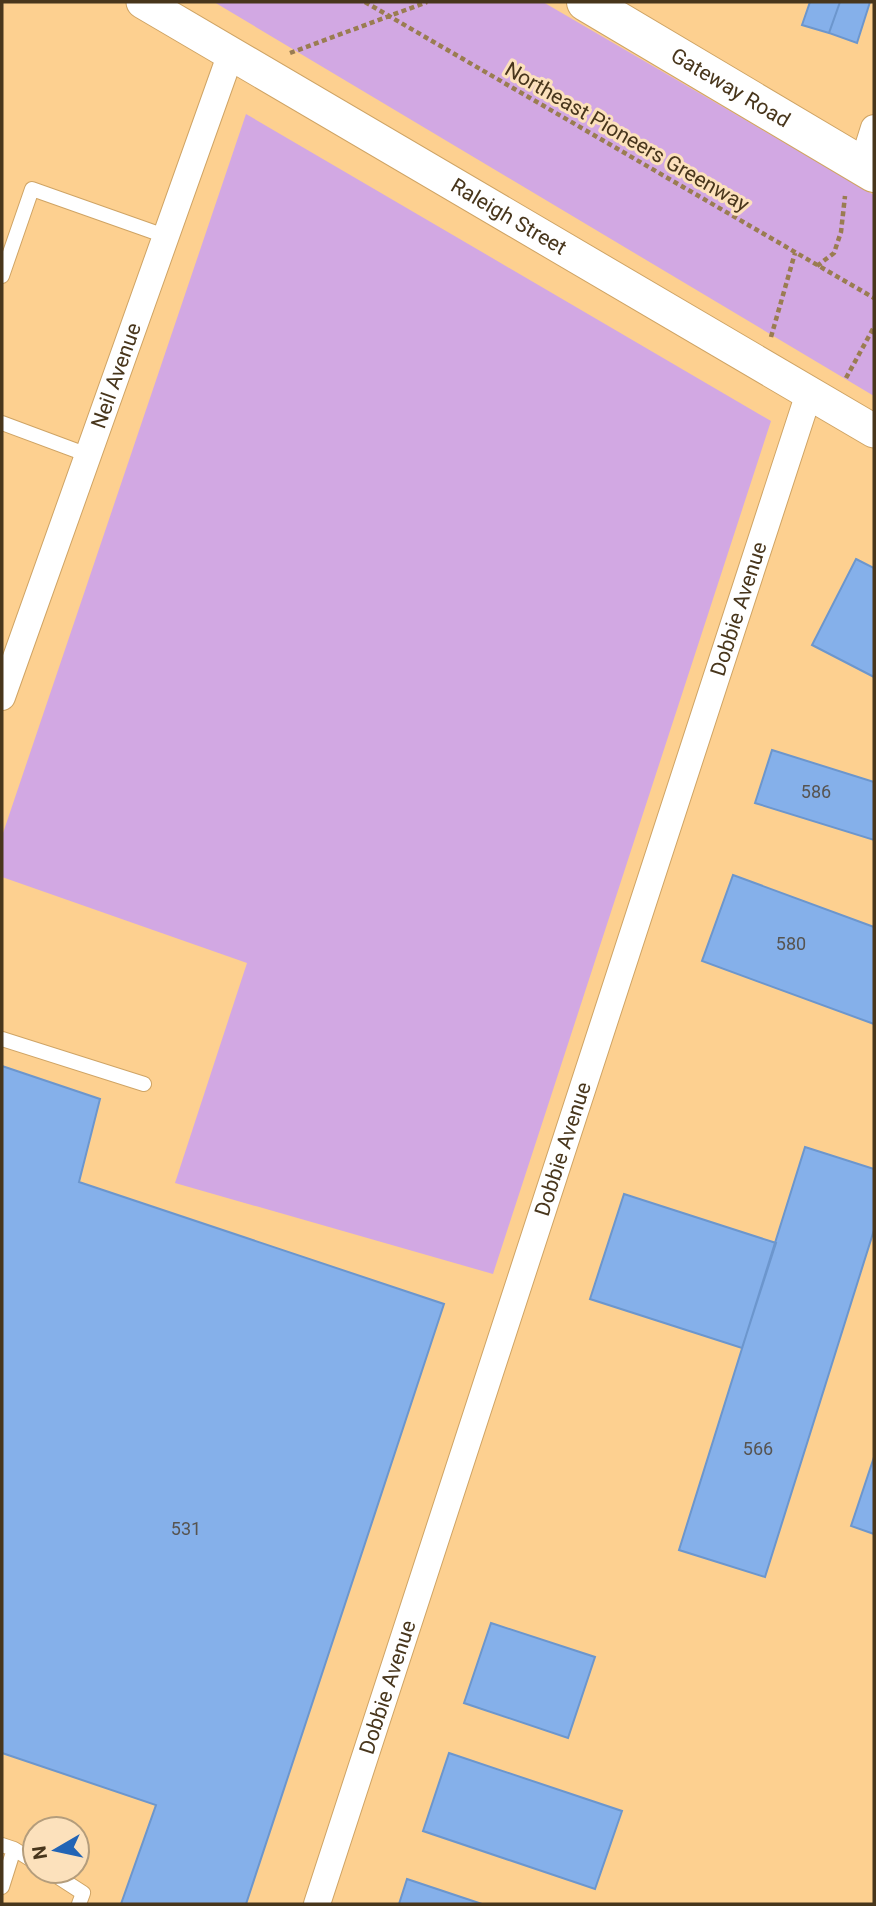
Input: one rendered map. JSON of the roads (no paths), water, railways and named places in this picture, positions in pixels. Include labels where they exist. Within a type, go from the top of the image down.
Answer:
[{"type":"main road","name":"Gateway Road","points":[[586,2],[862,166]]},
{"type":"street","name":"Raleigh Street","points":[[143,2],[874,431]]},
{"type":"street","name":"Neil Avenue","points":[[2,697],[231,53]]},
{"type":"street","points":[[862,166],[874,128]]},
{"type":"street","name":"Dobbie Avenue","points":[[317,1904],[819,400]]},
{"type":"lane","points":[[2,276],[32,189],[165,236]]},
{"type":"lane","points":[[2,423],[88,455]]},
{"type":"lane","points":[[2,1039],[144,1084]]},
{"type":"lane","points":[[2,1887],[8,1847]]},
{"type":"lane","points":[[71,1885],[83,1893],[79,1904]]}]
